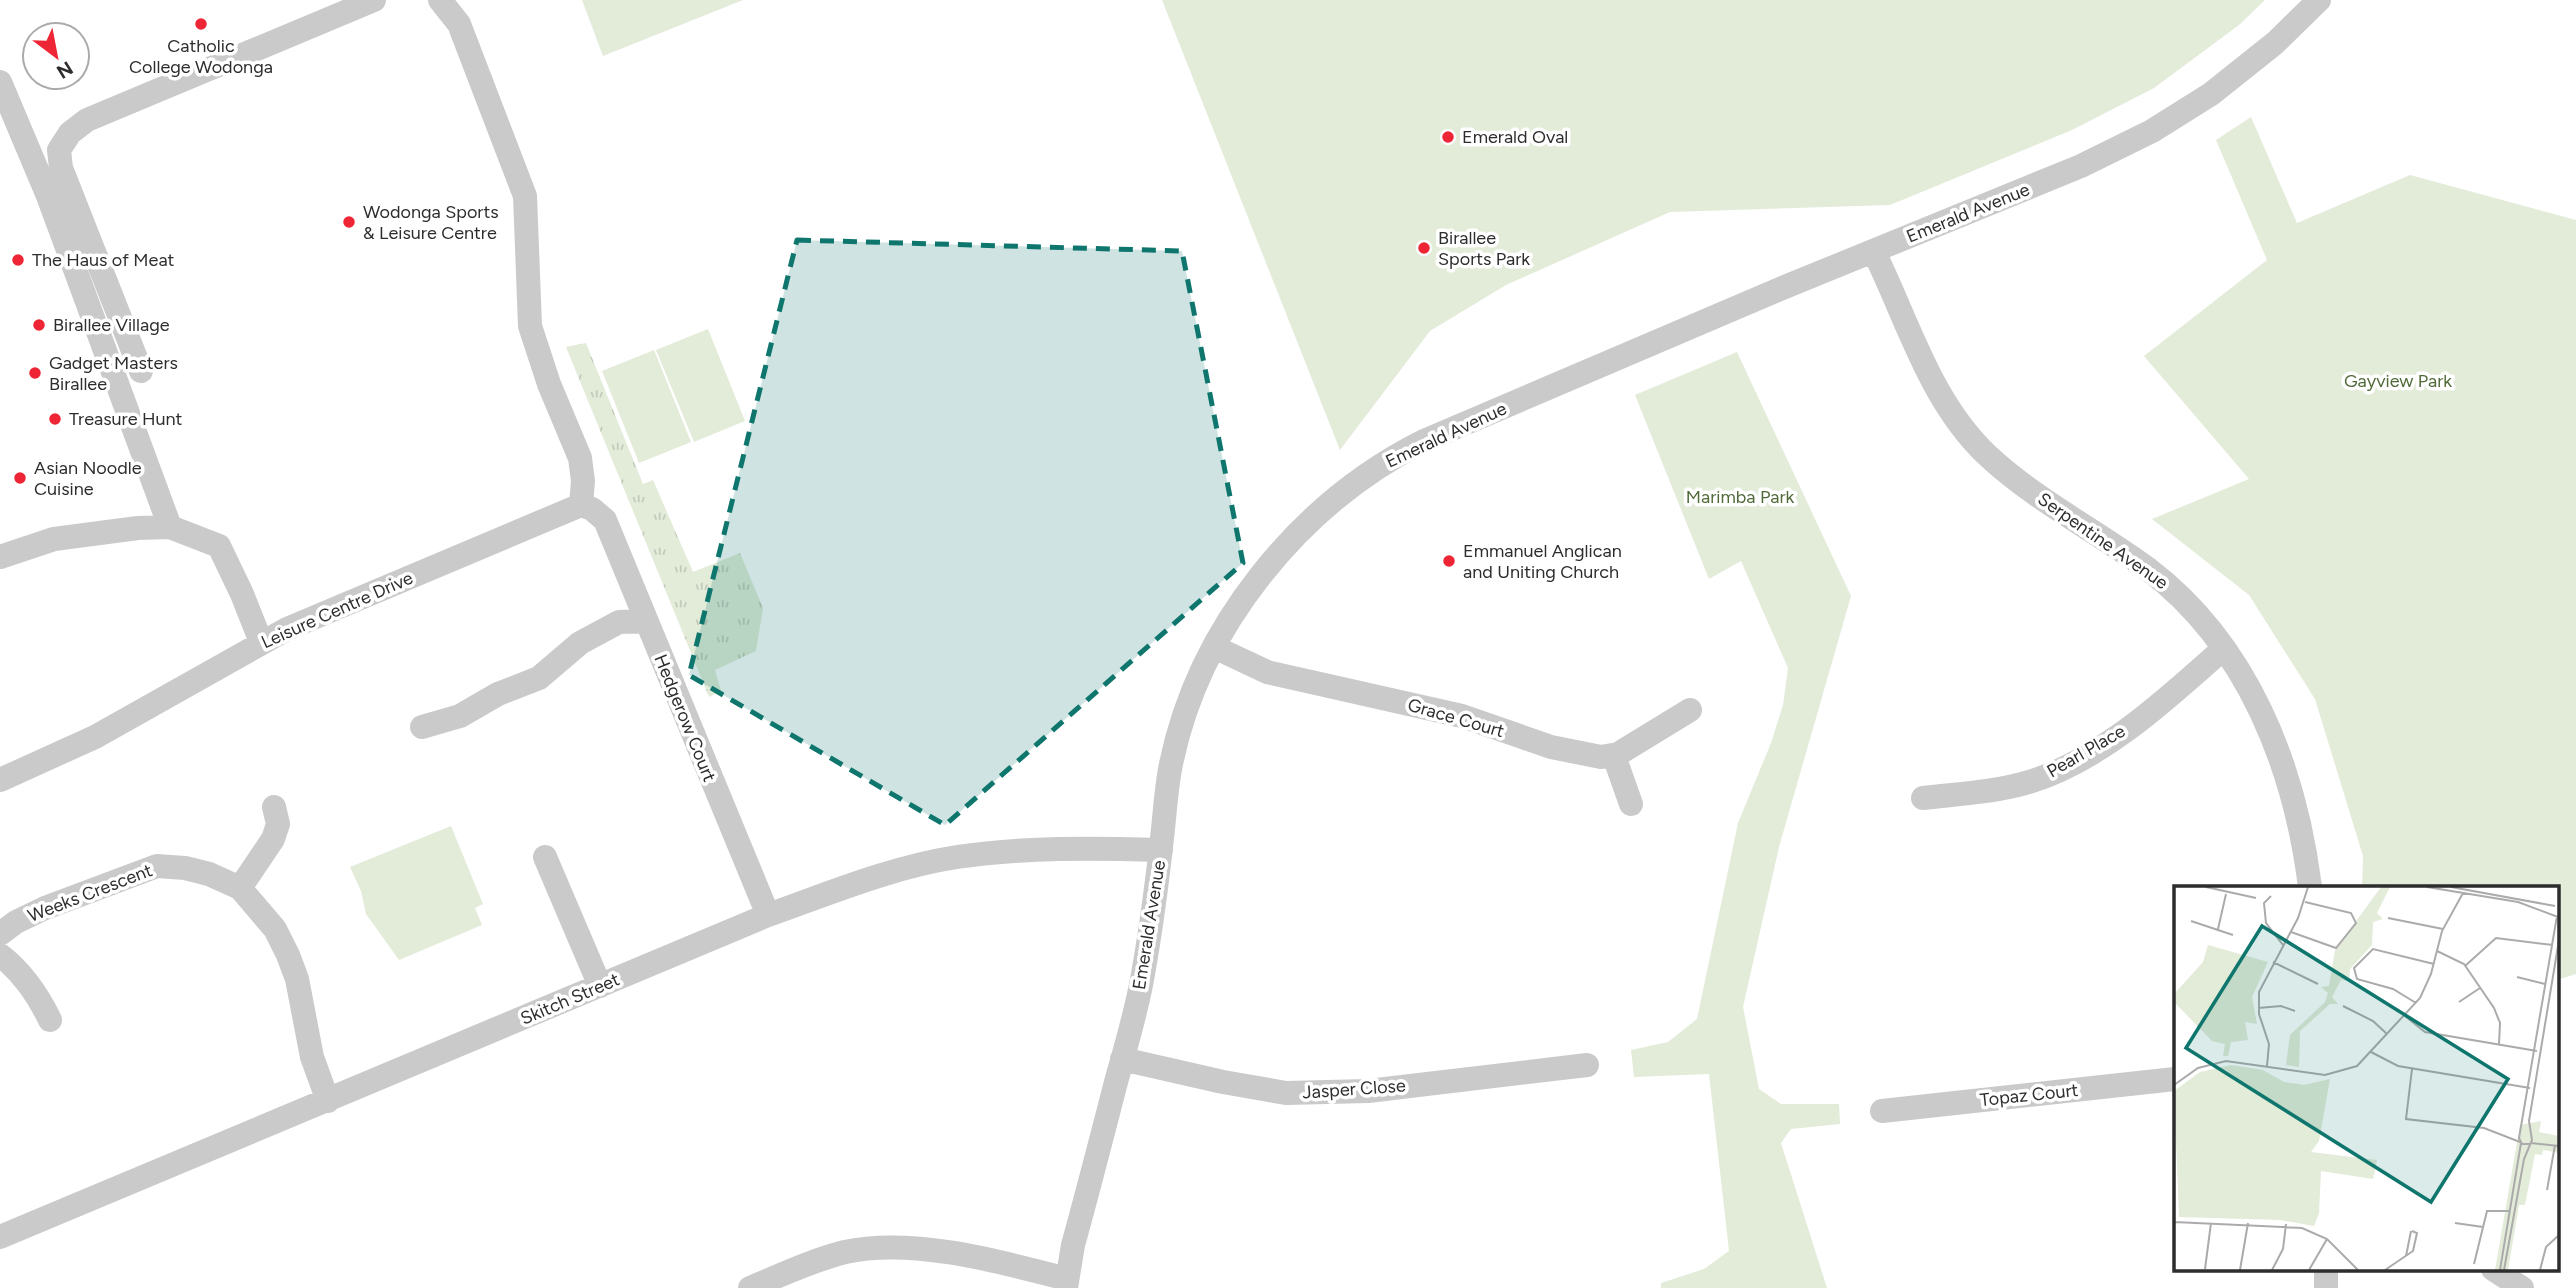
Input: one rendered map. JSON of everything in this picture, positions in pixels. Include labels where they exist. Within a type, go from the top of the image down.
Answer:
[{"type":"street","points":[[141,371],[61,168],[59,150],[70,133],[87,120],[374,0]]},
{"type":"street","points":[[440,0],[459,24],[525,196],[530,326],[549,383],[580,458],[583,481],[581,505]]},
{"type":"street","name":"Emerald Avenue","points":[[1066,1283],[1073,1245],[1143,975],[1171,764],[1192,696],[1214,647],[1231,617],[1290,542],[1328,505],[1390,459],[1424,441],[1780,289],[2081,166],[2152,131],[2211,94],[2275,43],[2319,0]]},
{"type":"street","points":[[0,82],[48,196],[170,527]]},
{"type":"street","name":"Serpentine Avenue","points":[[1874,252],[1929,375],[1946,403],[1986,454],[2054,508],[2118,547],[2169,586],[2224,648],[2262,713],[2286,771],[2310,886]]},
{"type":"street","name":"Hedgerow Court","points":[[581,505],[592,509],[605,520],[768,915]]},
{"type":"street","name":"Leisure Centre Drive","points":[[0,780],[95,737],[261,642],[299,624],[581,505]]},
{"type":"street","points":[[0,557],[54,539],[138,528],[170,527],[219,546],[261,642]]},
{"type":"street","points":[[422,727],[460,716],[498,694],[538,678],[580,643],[619,622],[645,621]]},
{"type":"street","name":"Grace Court","points":[[1214,647],[1267,672],[1462,716],[1551,747],[1594,756],[1614,756]]},
{"type":"street","name":"Pearl Place","points":[[1923,799],[2028,783],[2054,773],[2111,741],[2224,648]]},
{"type":"street","points":[[1631,804],[1614,756],[1690,710]]},
{"type":"street","points":[[240,888],[273,839],[278,824],[274,807]]},
{"type":"street","name":"Skitch Street","points":[[0,1237],[768,915],[890,872],[957,858],[1066,848],[1161,850]]},
{"type":"street","points":[[545,857],[600,986]]},
{"type":"street","name":"Weeks Crescent","points":[[0,934],[16,922],[45,908],[158,866],[185,868],[209,874],[240,888],[275,929],[288,955],[297,979],[312,1057],[328,1101]]},
{"type":"street","points":[[0,955],[12,964],[40,998],[50,1020]]},
{"type":"street","name":"Jasper Close","points":[[1122,1059],[1286,1093],[1368,1091],[1587,1065]]},
{"type":"street","name":"Topaz Court","points":[[1882,1111],[2174,1079]]},
{"type":"street","points":[[750,1288],[802,1266],[846,1252],[893,1247],[939,1251],[1066,1283]]},
{"type":"street","points":[[2326,1270],[2326,1288]]},
{"type":"street","points":[[2498,1270],[2522,1288]]},
{"type":"highlighted area","points":[[797,240],[1182,251],[1243,563],[945,825],[689,675]]},
{"type":"green space","points":[[582,0],[743,0],[603,56]]},
{"type":"green space","name":"Birallee Sports Park","points":[[1162,0],[2265,0],[2239,25],[2154,88],[2072,130],[1890,205],[1670,212],[1506,285],[1430,331],[1340,450]]},
{"type":"green space","name":"Gayview Park","points":[[2251,117],[2297,223],[2410,175],[2576,220],[2576,974],[2558,980],[2558,886],[2362,886],[2363,856],[2315,699],[2249,595],[2152,519],[2249,479],[2144,356],[2267,260],[2216,140]]},
{"type":"green space","points":[[708,329],[745,421],[694,442],[656,350]]},
{"type":"green space","points":[[586,343],[643,484],[653,480],[693,572],[740,553],[763,608],[756,651],[715,670],[721,691],[709,697],[566,347]]},
{"type":"green space","points":[[654,350],[691,442],[639,463],[602,371]]},
{"type":"green space","name":"Marimba Park","points":[[1737,352],[1851,596],[1779,847],[1743,1007],[1759,1089],[1781,1104],[1839,1104],[1840,1124],[1791,1129],[1781,1143],[1827,1288],[1661,1288],[1661,1283],[1704,1269],[1729,1251],[1709,1074],[1634,1077],[1631,1050],[1668,1042],[1697,1019],[1738,823],[1771,743],[1783,705],[1788,668],[1741,561],[1709,579],[1635,395]]},
{"type":"green space","points":[[451,826],[483,904],[475,908],[482,925],[399,960],[366,914],[361,891],[350,867]]},
{"type":"place","name":"Catholic College Wodonga","points":[[201,24]]},
{"type":"place","name":"Emerald Oval","points":[[1448,137]]},
{"type":"place","name":"Wodonga Sports & Leisure Centre","points":[[349,222]]},
{"type":"place","name":"Birallee Sports Park","points":[[1424,248]]},
{"type":"place","name":"The Haus of Meat","points":[[18,260]]},
{"type":"place","name":"Birallee Village","points":[[39,325]]},
{"type":"place","name":"Gadget Masters Birallee","points":[[35,373]]},
{"type":"place","name":"Treasure Hunt","points":[[55,419]]},
{"type":"place","name":"Asian Noodle Cuisine","points":[[20,478]]},
{"type":"place","name":"Emmanuel Anglican and Uniting Church","points":[[1449,561]]}]
